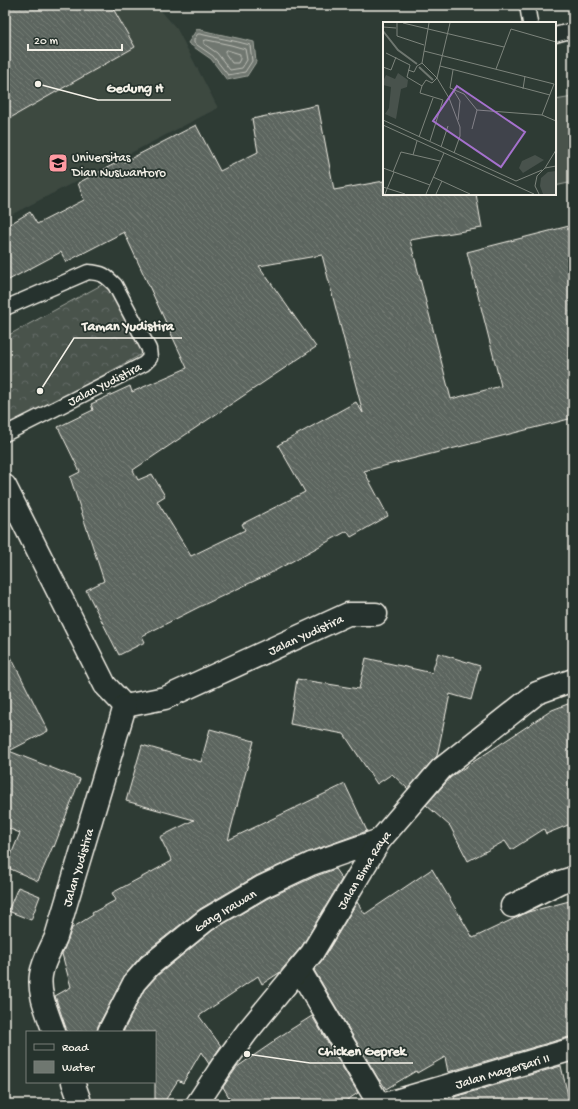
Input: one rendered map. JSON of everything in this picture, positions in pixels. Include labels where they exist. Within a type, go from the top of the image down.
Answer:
[{"type":"street","points":[[5,486],[105,685],[125,706]]},
{"type":"street","name":"Jalan Yudistira","points":[[54,1031],[44,1006],[41,991],[41,975],[44,963],[56,937],[125,706],[165,698],[348,614],[376,614]]},
{"type":"street","name":"Jalan Bima Raya","points":[[197,1104],[247,1032],[312,953],[380,840],[441,769],[537,693],[573,680]]},
{"type":"street","name":"Gang Irawan","points":[[110,1031],[134,983],[149,966],[206,920],[276,880],[311,864],[380,840]]},
{"type":"street","points":[[512,906],[560,882],[573,878]]},
{"type":"street","points":[[299,969],[379,1104]]},
{"type":"street","name":"Jalan Magersari II","points":[[385,1104],[573,1049]]},
{"type":"lane","points":[[527,5],[530,22]]},
{"type":"lane","points":[[556,35],[573,30]]},
{"type":"lane","name":"Jalan Yudistira","points":[[5,308],[88,272],[100,273],[115,285],[149,349],[150,358],[144,364],[5,434]]},
{"type":"shaded area","name":"Universitas Dian Nuswantoro","points":[[5,5],[156,5],[177,29],[218,108],[5,218]]},
{"type":"green space","points":[[573,97],[573,182],[556,186],[556,100]]},
{"type":"green space","points":[[105,283],[144,353],[5,429],[5,337]]},
{"type":"water","points":[[197,29],[254,42],[256,62],[247,76],[227,80],[211,59],[188,43]]},
{"type":"building","points":[[5,5],[111,5],[135,47],[5,121]]},
{"type":"building","points":[[318,105],[334,190],[383,181],[383,195],[476,195],[482,228],[410,240],[451,399],[501,386],[467,252],[573,225],[573,418],[364,471],[388,516],[351,537],[347,531],[269,574],[142,636],[145,642],[119,655],[86,590],[104,581],[70,477],[80,472],[58,427],[93,410],[91,404],[130,386],[132,392],[187,368],[124,232],[66,262],[61,252],[5,282],[5,227],[30,212],[37,224],[84,200],[78,183],[122,160],[124,162],[196,125],[220,171],[258,152],[252,119]],"holes":[[[322,255],[363,413],[356,402],[278,445],[305,492],[242,524],[245,530],[191,556],[157,501],[165,496],[152,474],[138,480],[133,470],[316,347],[259,266]]]},
{"type":"building","points":[[5,645],[48,731],[9,751],[80,779],[54,847],[53,846],[38,881],[6,867],[20,833],[5,827]]},
{"type":"building","points":[[438,653],[480,666],[471,700],[450,694],[437,756],[408,789],[392,774],[377,784],[344,734],[290,724],[297,679],[359,689],[366,658],[432,673]]},
{"type":"building","points":[[573,702],[573,823],[546,834],[544,829],[511,850],[505,841],[468,861],[450,826],[426,805],[455,774],[552,710]]},
{"type":"building","points":[[210,729],[254,741],[228,840],[345,784],[367,831],[306,853],[256,876],[200,909],[141,956],[125,975],[98,1026],[97,1031],[66,1031],[55,996],[71,987],[62,954],[72,928],[93,915],[92,913],[116,900],[112,893],[172,861],[160,837],[194,820],[126,801],[142,745],[201,762]]},
{"type":"building","points":[[335,869],[342,879],[302,946],[279,973],[262,984],[258,976],[199,1016],[221,1046],[209,1064],[201,1052],[183,1083],[178,1080],[163,1104],[155,1104],[156,1031],[124,1031],[144,990],[158,975],[213,930],[268,898]]},
{"type":"building","points":[[432,869],[473,938],[528,912],[573,900],[573,1037],[448,1072],[445,1057],[417,1073],[416,1071],[386,1089],[379,1080],[314,970],[323,959],[357,902],[365,914]]},
{"type":"building","points":[[18,887],[40,896],[31,920],[8,911]]},
{"type":"building","points":[[312,1016],[358,1093],[341,1104],[233,1104],[223,1087],[237,1067],[275,1041],[274,1040]]},
{"type":"building","points":[[561,1066],[570,1104],[455,1104],[454,1097]]},
{"type":"place","name":"Gedung H","points":[[38,84]]},
{"type":"place","name":"Universitas Dian Nuswantoro","points":[[58,163]]},
{"type":"place","name":"Taman Yudistira","points":[[40,391]]},
{"type":"place","name":"Chicken Geprek","points":[[247,1054]]}]
